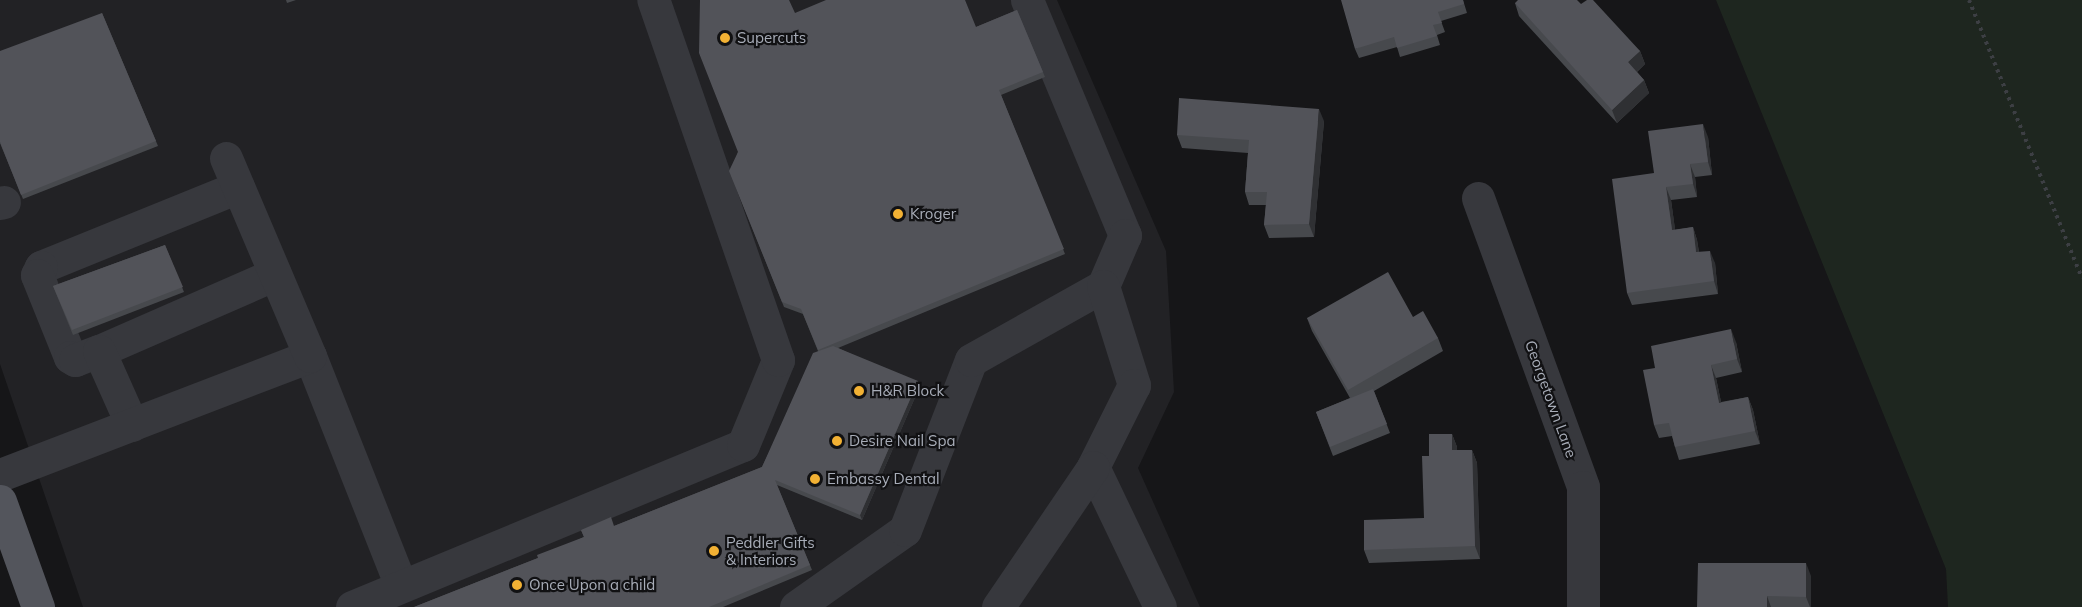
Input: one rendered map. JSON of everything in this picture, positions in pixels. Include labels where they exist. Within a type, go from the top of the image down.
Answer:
[{"type":"main road","points":[[0,501],[38,607]]},
{"type":"street","points":[[352,607],[743,445],[778,360],[653,0]]},
{"type":"street","points":[[796,607],[905,530],[971,360],[1103,286],[1125,235],[1027,0]]},
{"type":"street","points":[[275,274],[75,360],[70,357],[37,275],[41,267],[232,172],[310,356],[401,586]]},
{"type":"street","name":"Georgetown Lane","points":[[1478,198],[1583,487],[1583,607]]},
{"type":"street","points":[[998,607],[1093,467],[1134,385],[1103,286]]},
{"type":"street","points":[[99,351],[132,425]]},
{"type":"street","points":[[0,476],[310,356]]},
{"type":"street","points":[[1093,467],[1160,607]]},
{"type":"path","points":[[1969,0],[2082,279]]},
{"type":"shaded area","points":[[0,0],[1057,0],[1166,251],[1174,392],[1138,468],[1200,607],[83,607],[0,364]]},
{"type":"shaded area","points":[[1716,0],[2082,0],[2082,607],[1948,607],[1946,569]]},
{"type":"building","name":"Kroger","points":[[700,0],[789,0],[795,13],[826,0],[965,0],[976,27],[1017,10],[1043,72],[999,90],[1064,249],[818,350],[801,309],[782,302],[729,171],[738,152],[699,53]]},
{"type":"building","points":[[1341,0],[1463,0],[1464,4],[1438,12],[1442,23],[1433,25],[1437,36],[1397,48],[1394,37],[1355,49]]},
{"type":"building","points":[[1518,0],[1577,0],[1581,4],[1587,0],[1593,0],[1640,51],[1628,62],[1644,80],[1612,110],[1515,3]]},
{"type":"building","points":[[102,13],[156,141],[21,195],[0,142],[0,51]]},
{"type":"building","points":[[1179,98],[1319,109],[1309,224],[1264,225],[1267,192],[1245,192],[1249,140],[1177,135]]},
{"type":"building","points":[[1703,124],[1708,162],[1690,164],[1693,184],[1666,187],[1672,230],[1693,227],[1696,252],[1710,251],[1714,281],[1627,293],[1612,179],[1654,173],[1648,131]]},
{"type":"building","points":[[165,245],[183,287],[72,330],[53,286]]},
{"type":"building","points":[[1388,272],[1413,317],[1423,311],[1438,338],[1348,390],[1307,318]]},
{"type":"building","points":[[1731,329],[1737,359],[1711,365],[1719,403],[1748,397],[1755,431],[1675,447],[1669,423],[1654,425],[1643,370],[1655,368],[1651,346]]},
{"type":"building","points":[[833,346],[918,381],[860,515],[775,480],[810,565],[709,607],[414,607],[538,558],[537,555],[584,537],[581,530],[611,517],[614,526],[762,467],[813,353]]},
{"type":"building","points":[[1373,389],[1387,424],[1330,447],[1316,412]]},
{"type":"building","points":[[1429,434],[1452,434],[1452,450],[1472,450],[1475,546],[1364,550],[1364,520],[1424,518],[1422,456],[1429,456]]},
{"type":"building","points":[[1698,563],[1806,563],[1806,597],[1767,596],[1767,607],[1697,607]]},
{"type":"place","name":"Supercuts","points":[[725,38]]},
{"type":"place","name":"Kroger","points":[[898,214]]},
{"type":"place","name":"H&R Block","points":[[859,391]]},
{"type":"place","name":"Desire Nail Spa","points":[[837,441]]},
{"type":"place","name":"Embassy Dental","points":[[815,479]]},
{"type":"place","name":"Peddler Gifts & Interiors","points":[[714,551]]},
{"type":"place","name":"Once Upon a child","points":[[517,585]]}]
